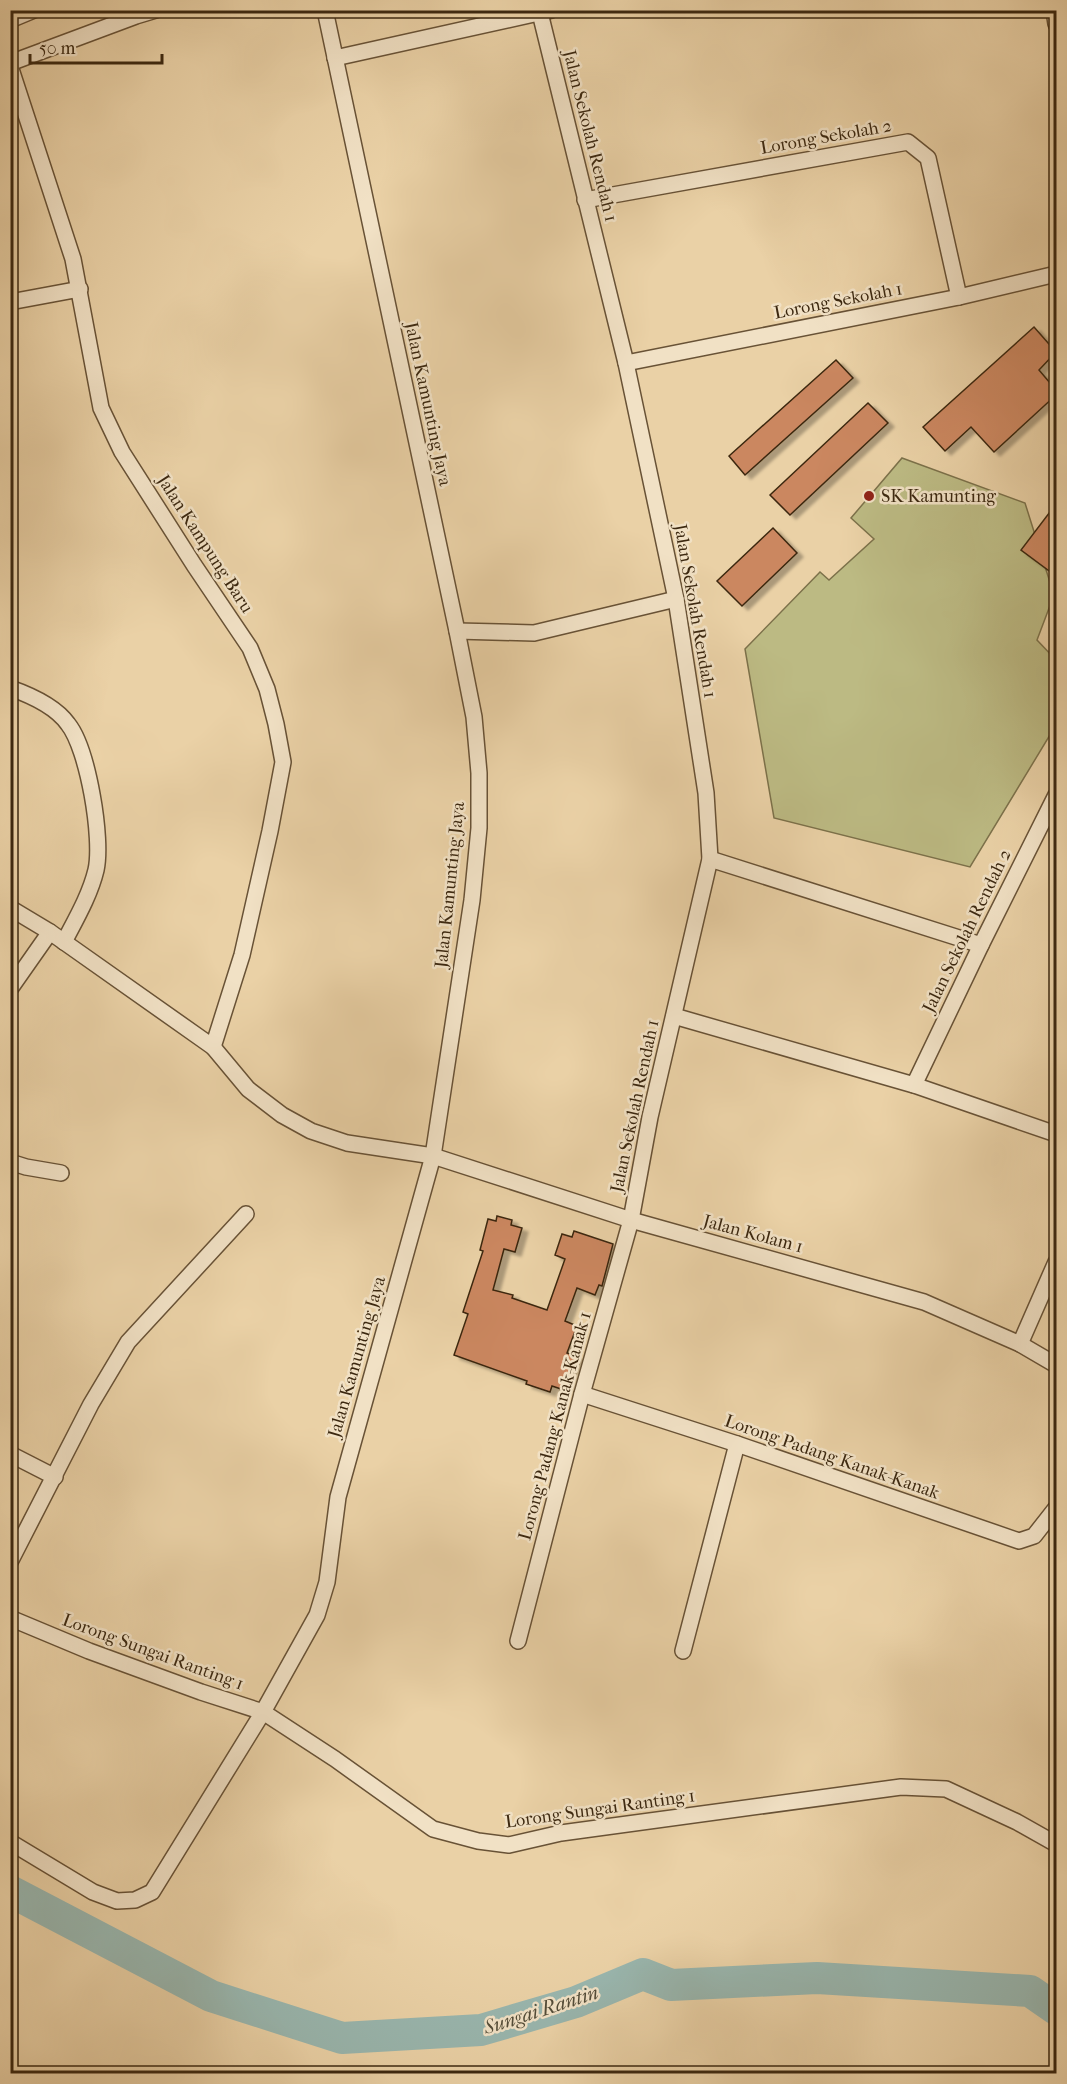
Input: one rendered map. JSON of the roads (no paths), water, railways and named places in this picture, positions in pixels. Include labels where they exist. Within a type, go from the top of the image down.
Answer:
[{"type":"street","points":[[10,20],[34,10]]},
{"type":"street","points":[[10,65],[135,13],[156,10]]},
{"type":"street","name":"Jalan Kamunting Jaya","points":[[10,1842],[93,1892],[117,1901],[135,1900],[152,1892],[263,1712],[317,1615],[327,1582],[338,1497],[433,1156],[472,900],[479,828],[479,773],[474,717],[325,10]]},
{"type":"street","points":[[1054,10],[1056,24]]},
{"type":"street","points":[[335,58],[546,12]]},
{"type":"street","name":"Jalan Sekolah Rendah 1","points":[[546,12],[585,200],[626,363],[676,599],[706,793],[710,860],[650,1117],[631,1220]]},
{"type":"street","name":"Jalan Kampung Baru","points":[[10,65],[57,207],[80,289],[101,408],[122,452],[250,648],[267,689],[283,762],[242,955],[213,1047]]},
{"type":"street","name":"Lorong Sekolah 2","points":[[585,200],[908,142],[928,158],[958,297]]},
{"type":"street","name":"Lorong Sekolah 1","points":[[626,363],[958,297],[1056,274]]},
{"type":"street","points":[[10,302],[80,289]]},
{"type":"street","points":[[457,631],[534,633],[676,599]]},
{"type":"street","points":[[10,687],[46,705],[68,723],[79,743],[88,775],[95,818],[96,867],[92,884],[64,942]]},
{"type":"street","name":"Jalan Sekolah Rendah 2","points":[[914,1085],[1056,795]]},
{"type":"street","points":[[710,860],[981,945]]},
{"type":"street","name":"Jalan Kolam 1","points":[[10,908],[50,932],[213,1047],[248,1089],[282,1115],[311,1131],[347,1143],[433,1156],[631,1220],[924,1302],[1020,1344],[1056,1365]]},
{"type":"street","points":[[10,989],[50,932]]},
{"type":"street","points":[[674,1016],[914,1085],[1056,1134]]},
{"type":"street","points":[[10,1162],[61,1173]]},
{"type":"street","points":[[10,1562],[91,1404],[128,1342],[246,1214]]},
{"type":"street","name":"Lorong Padang Kanak-Kanak 1","points":[[518,1641],[582,1394],[631,1220]]},
{"type":"street","points":[[1020,1344],[1056,1262]]},
{"type":"street","name":"Lorong Padang Kanak-Kanak","points":[[582,1394],[737,1444],[1019,1541],[1034,1536],[1056,1508]]},
{"type":"street","points":[[683,1651],[737,1444]]},
{"type":"street","points":[[10,1454],[55,1477]]},
{"type":"street","name":"Lorong Sungai Ranting 1","points":[[10,1618],[89,1651],[263,1712],[434,1829],[478,1841],[509,1845],[561,1833],[902,1787],[946,1789],[1017,1822],[1054,1836]]},
{"type":"waterway","name":"Sungai Rantin","points":[[10,1891],[211,1996],[342,2038],[481,2030],[576,2002],[643,1974],[671,1985],[817,1978],[1030,1991],[1056,2009]]},
{"type":"place","name":"SK Kamunting","points":[[869,496]]}]
